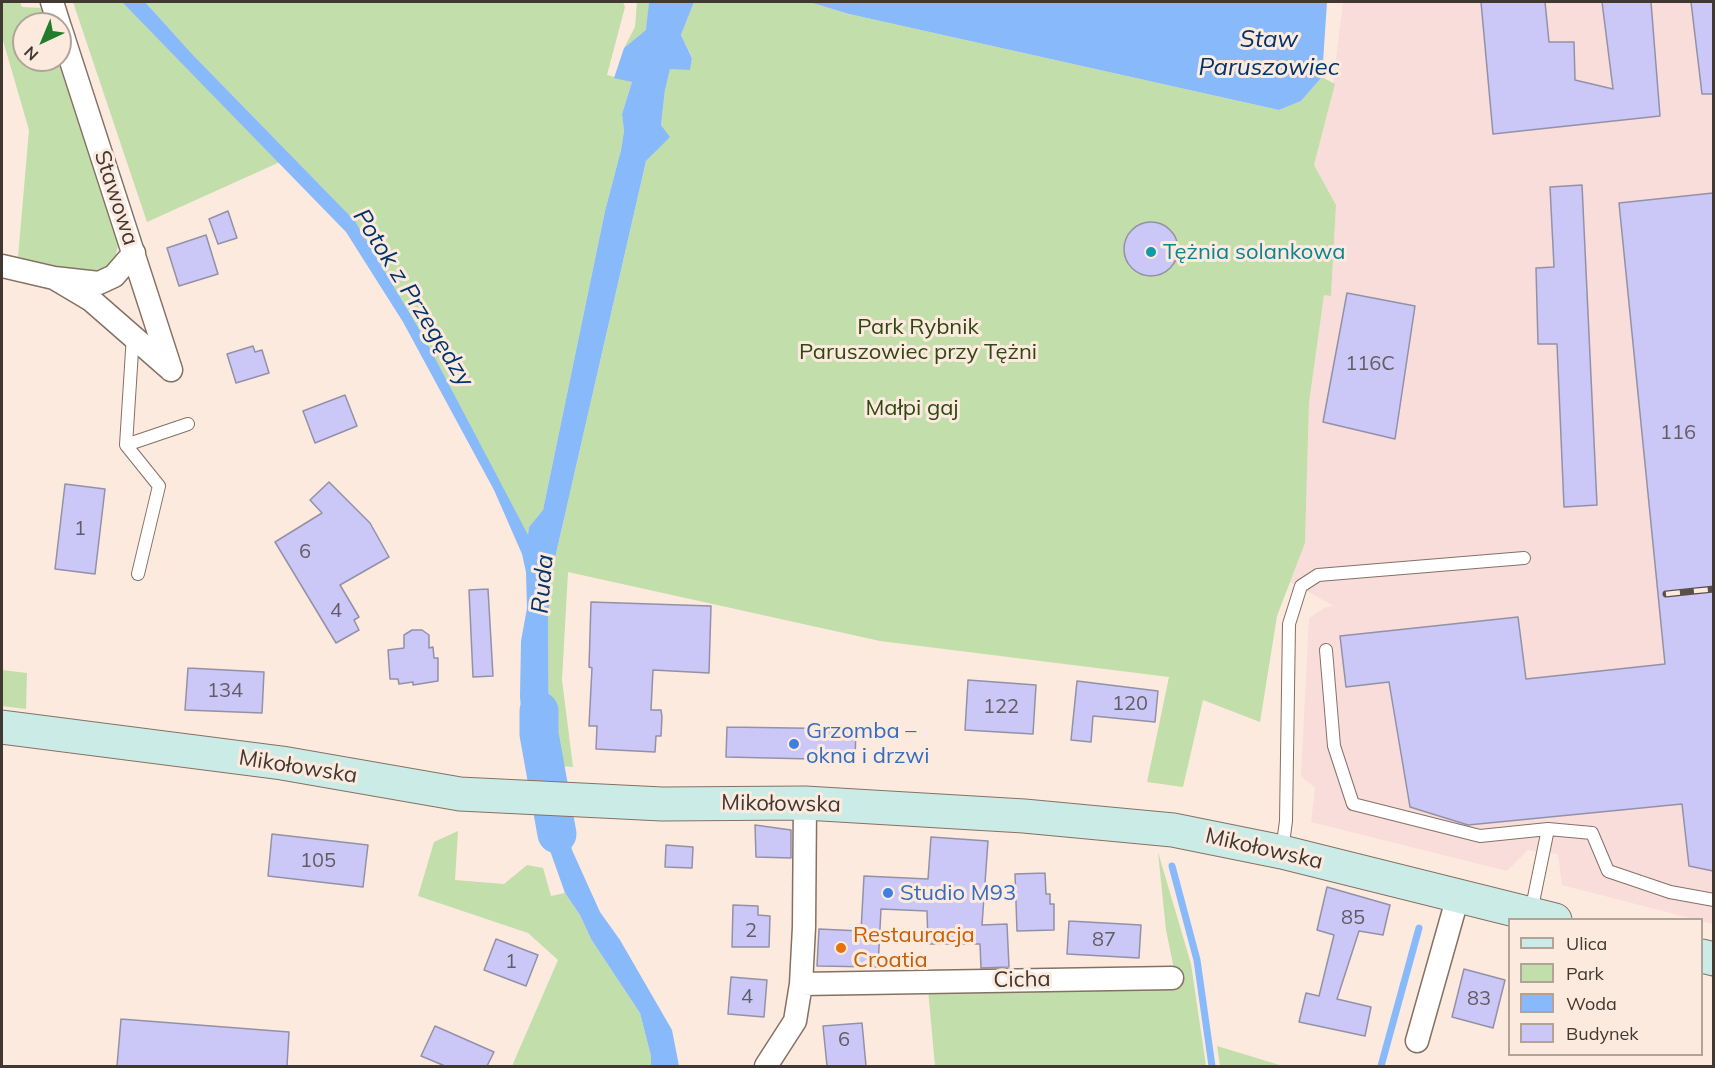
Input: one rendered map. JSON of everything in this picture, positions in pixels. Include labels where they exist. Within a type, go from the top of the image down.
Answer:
[{"type":"main road","name":"Mikołowska","points":[[2,727],[282,763],[460,794],[579,802],[805,802],[1146,827],[1229,840],[1543,916]]},
{"type":"street","name":"Stawowa","points":[[72,62],[171,370],[133,334]]},
{"type":"street","points":[[93,292],[114,276],[134,253]]},
{"type":"street","points":[[2,266],[54,278],[93,292],[149,300]]},
{"type":"street","points":[[93,292],[133,334]]},
{"type":"street","points":[[766,1066],[795,1021],[801,984],[805,802]]},
{"type":"street","points":[[1416,1041],[1458,896]]},
{"type":"street","name":"Cicha","points":[[801,984],[1172,978]]},
{"type":"lane","points":[[133,334],[126,445],[159,486],[138,574]]},
{"type":"lane","points":[[126,445],[188,424]]},
{"type":"lane","points":[[1282,852],[1286,821],[1289,624],[1301,586],[1318,576],[1524,558]]},
{"type":"lane","points":[[1326,650],[1334,746],[1353,804],[1479,836],[1548,829],[1592,833],[1608,871],[1670,892],[1713,900]]},
{"type":"lane","points":[[1543,916],[1548,829]]},
{"type":"shaded area","points":[[1343,2],[1713,2],[1713,924],[1703,921],[1703,918],[1690,918],[1562,885],[1558,854],[1528,850],[1507,871],[1311,822],[1315,788],[1301,776],[1309,618],[1326,607],[1334,606],[1290,582],[1305,543],[1309,403],[1324,294],[1331,296],[1336,205],[1314,165],[1331,100]]},
{"type":"green space","points":[[2,2],[20,2],[22,7],[42,8],[43,12],[12,12],[12,71],[2,37]]},
{"type":"green space","points":[[73,2],[122,2],[280,162],[147,222]]},
{"type":"green space","points":[[145,2],[623,2],[625,7],[607,75],[632,82],[622,114],[624,131],[621,150],[605,211],[543,510],[529,527],[528,537],[425,339],[355,221],[193,55]]},
{"type":"green space","points":[[637,2],[649,2],[647,30],[624,48],[635,27]]},
{"type":"green space","name":"Park Rybnik Paruszowiec przy Tężni","points":[[694,2],[809,2],[849,14],[1279,110],[1301,101],[1322,77],[1335,84],[1314,165],[1336,205],[1331,296],[1324,295],[1309,403],[1305,543],[1277,616],[1260,722],[1203,700],[1183,787],[1147,782],[1169,677],[880,641],[568,572],[562,680],[573,767],[549,765],[548,615],[555,558],[646,161],[669,137],[661,125],[670,68],[690,70],[692,57],[681,35]]},
{"type":"green space","points":[[12,72],[62,72],[118,246],[115,258],[104,269],[93,274],[18,257],[29,130]]},
{"type":"green space","points":[[2,670],[27,673],[26,709],[2,706]]},
{"type":"green space","points":[[458,831],[455,880],[504,884],[527,865],[543,868],[551,896],[565,893],[580,915],[591,939],[640,1013],[651,1056],[651,1066],[512,1066],[558,960],[528,933],[418,896],[434,842]]},
{"type":"green space","points":[[1158,852],[1191,964],[1206,1066],[935,1066],[928,989],[1174,969],[1166,930]]},
{"type":"green space","points":[[1217,1046],[1283,1066],[1220,1066]]},
{"type":"water","points":[[122,2],[145,2],[193,55],[355,221],[425,339],[528,535],[529,527],[543,510],[605,211],[621,150],[624,131],[622,114],[632,82],[614,78],[624,48],[646,30],[649,2],[694,2],[681,35],[692,58],[690,70],[670,69],[661,125],[670,137],[646,161],[555,558],[548,615],[549,765],[526,762],[520,697],[521,641],[527,608],[526,572],[522,554],[494,490],[403,322],[346,232]]},
{"type":"water","name":"Staw Paruszowiec","points":[[809,2],[1327,2],[1322,77],[1301,101],[1279,110],[849,14]]},
{"type":"water","points":[[536,811],[563,813],[572,850],[600,912],[620,940],[672,1030],[679,1066],[651,1066],[651,1056],[640,1013],[591,939],[580,915],[565,893]]},
{"type":"building","points":[[1481,2],[1545,2],[1549,42],[1574,42],[1575,80],[1613,89],[1602,2],[1651,2],[1660,116],[1493,134]]},
{"type":"building","points":[[1691,2],[1713,2],[1713,94],[1702,94]]},
{"type":"building","points":[[1582,185],[1597,505],[1564,507],[1557,344],[1538,344],[1536,268],[1554,267],[1550,187]]},
{"type":"building","points":[[1713,193],[1713,871],[1689,866],[1682,804],[1468,825],[1410,807],[1389,682],[1346,687],[1340,636],[1518,617],[1526,679],[1665,664],[1619,203]]},
{"type":"building","points":[[228,211],[237,238],[218,244],[209,219]]},
{"type":"building","name":"Tężnia solankowa","points":[[1146,222],[1156,222],[1166,226],[1174,234],[1178,249],[1174,264],[1166,272],[1156,276],[1146,276],[1136,272],[1128,264],[1124,254],[1124,244],[1128,234],[1136,226]]},
{"type":"building","points":[[206,235],[218,274],[179,286],[167,248]]},
{"type":"building","points":[[1347,293],[1415,306],[1395,439],[1323,422]]},
{"type":"building","points":[[253,346],[255,352],[262,350],[269,373],[236,383],[227,354]]},
{"type":"building","points":[[345,395],[357,426],[315,443],[303,411]]},
{"type":"building","points":[[329,482],[370,523],[389,557],[340,585],[359,617],[354,620],[359,630],[336,643],[275,542],[322,513],[310,500]]},
{"type":"building","points":[[65,484],[105,489],[95,574],[55,569]]},
{"type":"building","points":[[488,589],[493,676],[473,677],[469,590]]},
{"type":"building","points":[[591,602],[711,606],[709,673],[653,670],[651,710],[661,710],[662,717],[661,736],[656,736],[655,752],[596,749],[597,726],[589,726],[592,668],[589,667]]},
{"type":"building","points":[[412,630],[422,630],[429,635],[429,648],[433,647],[434,658],[438,658],[438,681],[413,685],[413,682],[399,684],[398,679],[390,679],[388,650],[404,648],[404,635]]},
{"type":"building","points":[[188,668],[264,672],[262,713],[185,710]]},
{"type":"building","points":[[968,680],[1036,685],[1033,734],[965,730]]},
{"type":"building","points":[[1077,681],[1158,691],[1155,722],[1093,716],[1091,742],[1071,740]]},
{"type":"building","points":[[727,727],[856,729],[855,760],[726,757]]},
{"type":"building","points":[[755,825],[791,830],[791,858],[756,857]]},
{"type":"building","points":[[272,834],[368,845],[363,887],[268,876]]},
{"type":"building","points":[[931,837],[988,841],[982,925],[1007,924],[1009,967],[981,968],[980,944],[928,944],[927,911],[881,909],[878,967],[817,966],[819,929],[861,931],[864,876],[928,879]]},
{"type":"building","points":[[666,845],[693,847],[692,868],[665,867]]},
{"type":"building","points":[[1045,873],[1046,894],[1050,894],[1050,904],[1054,904],[1054,930],[1017,931],[1015,874]]},
{"type":"building","points":[[1327,887],[1390,905],[1383,935],[1359,931],[1337,999],[1371,1007],[1365,1036],[1299,1022],[1306,993],[1319,996],[1334,935],[1317,930]]},
{"type":"building","points":[[733,905],[758,906],[758,915],[770,916],[769,947],[732,947]]},
{"type":"building","points":[[1069,921],[1141,925],[1139,958],[1067,954]]},
{"type":"building","points":[[496,939],[538,955],[526,986],[484,970]]},
{"type":"building","points":[[1464,969],[1505,980],[1493,1028],[1452,1017]]},
{"type":"building","points":[[731,977],[767,980],[764,1017],[728,1014]]},
{"type":"building","points":[[121,1019],[289,1032],[287,1066],[117,1066]]},
{"type":"building","points":[[862,1023],[866,1066],[827,1066],[823,1026]]},
{"type":"building","points":[[435,1026],[494,1052],[487,1066],[445,1066],[421,1056]]},
{"type":"waterway","name":"Ruda","points":[[539,711],[539,734],[557,834]]},
{"type":"waterway","points":[[1172,866],[1197,960],[1212,1066]]},
{"type":"waterway","points":[[1381,1066],[1419,928]]},
{"type":"railway","points":[[1666,594],[1714,589]]},
{"type":"place","name":"Tężnia solankowa","points":[[1151,252]]},
{"type":"place","name":"Grzomba – okna i drzwi","points":[[794,744]]},
{"type":"place","name":"Studio M93","points":[[888,893]]},
{"type":"place","name":"Restauracja Croatia","points":[[841,948]]},
{"type":"water label","name":"Potok z Przegędzy","points":[[413,298]]},
{"type":"park label","name":"Małpi gaj","points":[[912,408]]}]
